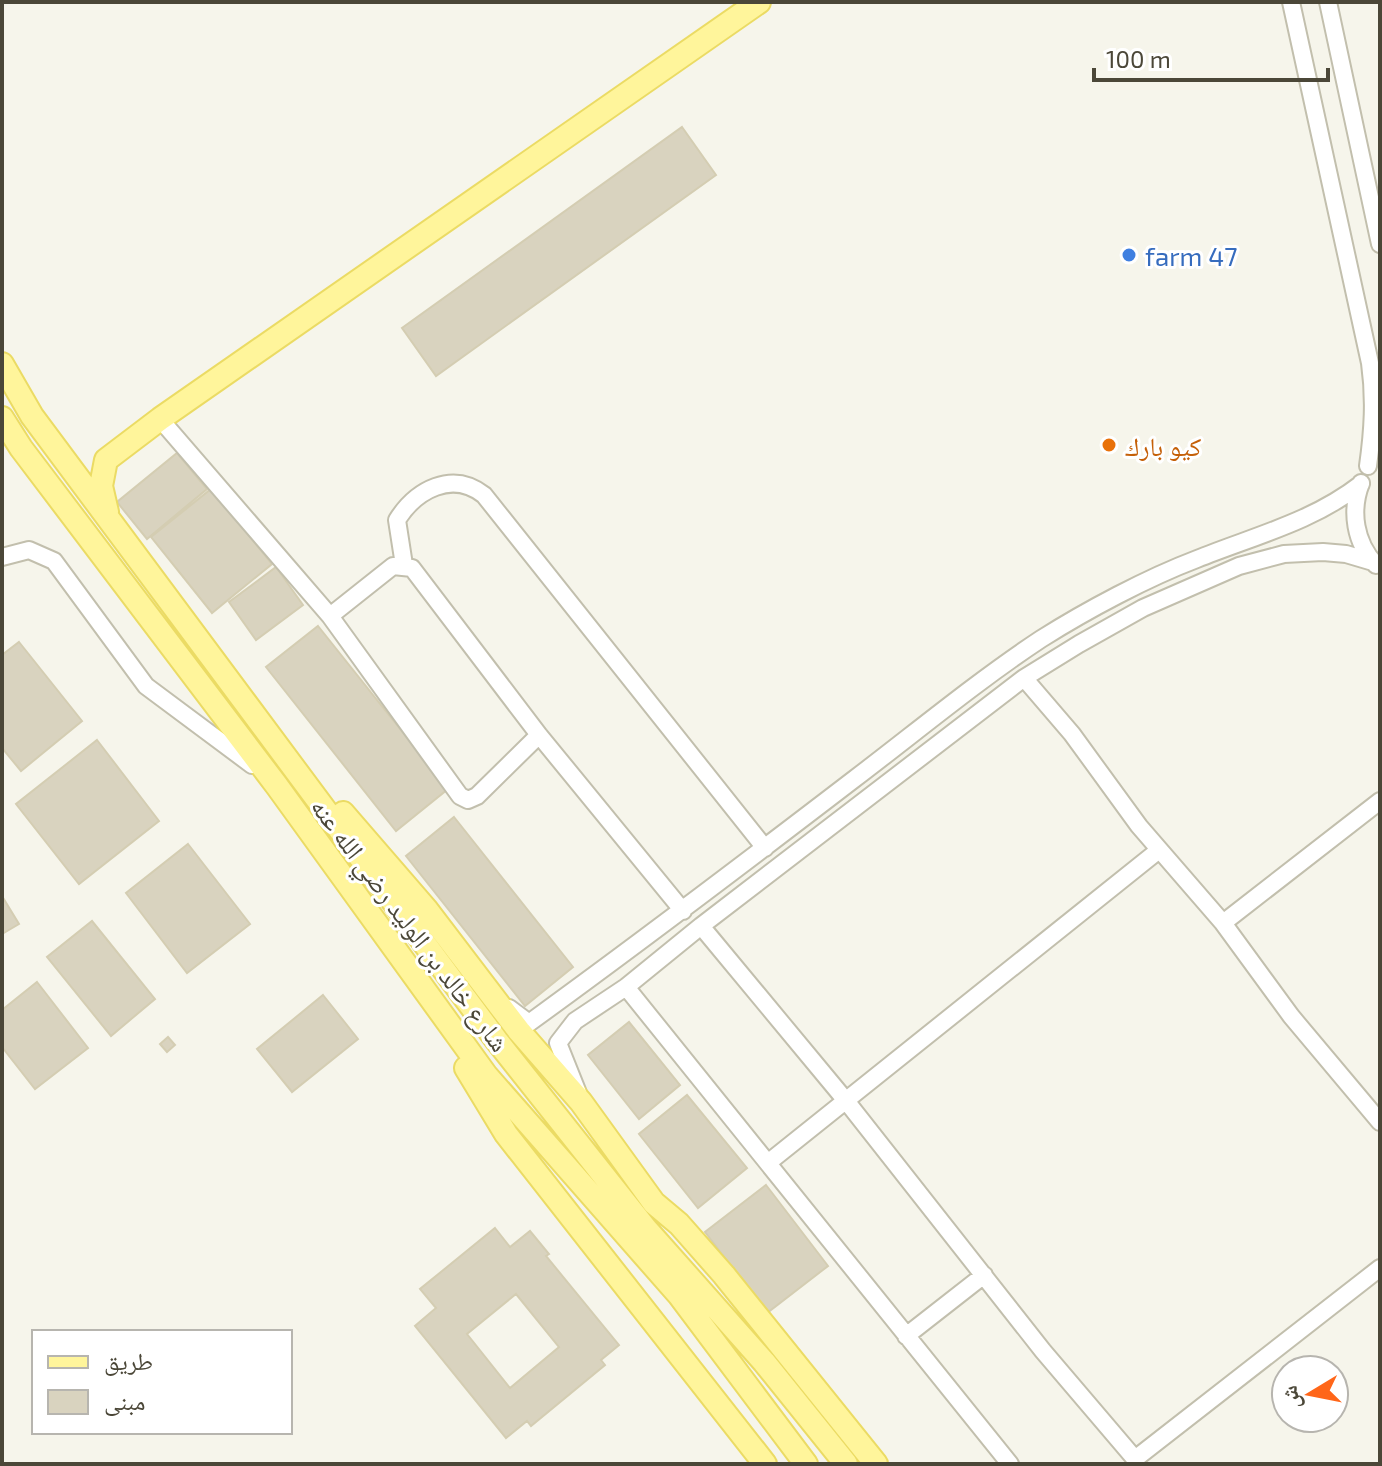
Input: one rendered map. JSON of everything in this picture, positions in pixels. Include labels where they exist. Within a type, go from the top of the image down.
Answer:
[{"type":"main road","points":[[108,517],[101,486],[106,460],[160,419],[759,2]]},
{"type":"main road","name":"شارع خالد بن الوليد رضي الله عنه","points":[[2,364],[32,416],[497,1041],[646,1229],[764,1362],[846,1464]]},
{"type":"main road","name":"شارع خالد بن الوليد رضي الله عنه","points":[[2,418],[11,439],[277,786],[486,1075],[679,1295],[806,1464]]},
{"type":"main road","points":[[309,787],[350,819],[426,909],[519,1031],[581,1102],[654,1203],[679,1224],[724,1275],[876,1464]]},
{"type":"main road","points":[[389,940],[506,1134],[765,1464]]},
{"type":"street","points":[[1291,2],[1375,394],[1368,466],[1355,497],[1354,515],[1357,532],[1376,565]]},
{"type":"street","points":[[1328,2],[1380,244]]},
{"type":"street","points":[[160,419],[330,616],[460,796],[468,800],[477,796],[539,735]]},
{"type":"street","points":[[1368,466],[1380,452]]},
{"type":"street","points":[[404,565],[397,520],[406,506],[423,491],[451,483],[474,488],[484,495],[765,848]]},
{"type":"street","points":[[494,997],[529,1023],[683,911],[982,680],[1043,638],[1192,560],[1252,537],[1280,530],[1317,513],[1361,484]]},
{"type":"street","points":[[2,557],[29,550],[54,561],[146,686],[221,739],[277,786]]},
{"type":"street","points":[[581,1102],[558,1043],[575,1021],[626,987],[1024,678],[1143,608],[1239,566],[1284,554],[1323,552],[1346,554],[1376,565]]},
{"type":"street","points":[[330,616],[393,566],[412,568],[539,735],[683,911]]},
{"type":"street","points":[[1024,678],[1072,734],[1139,826],[1223,923],[1291,1016],[1380,1122]]},
{"type":"street","points":[[1223,923],[1380,801]]},
{"type":"street","points":[[769,1162],[1159,850]]},
{"type":"street","points":[[701,926],[847,1102],[1134,1462],[1380,1268]]},
{"type":"street","points":[[626,987],[1010,1464]]},
{"type":"street","points":[[906,1336],[984,1275]]},
{"type":"building","points":[[682,127],[716,175],[436,376],[402,328]]},
{"type":"building","points":[[177,453],[207,489],[147,539],[117,502]]},
{"type":"building","points":[[211,489],[272,564],[212,613],[151,537]]},
{"type":"building","points":[[276,567],[303,605],[256,640],[229,602]]},
{"type":"building","points":[[318,626],[448,789],[396,831],[266,667]]},
{"type":"building","points":[[19,642],[82,721],[21,771],[2,748],[2,655]]},
{"type":"building","points":[[97,740],[159,821],[79,884],[16,804]]},
{"type":"building","points":[[454,817],[573,967],[525,1006],[406,856]]},
{"type":"building","points":[[188,844],[250,924],[187,973],[126,893]]},
{"type":"building","points":[[2,896],[19,924],[2,934]]},
{"type":"building","points":[[92,921],[155,999],[111,1036],[47,957]]},
{"type":"building","points":[[37,982],[88,1048],[35,1089],[2,1047],[2,1010]]},
{"type":"building","points":[[323,995],[358,1039],[292,1092],[257,1049]]},
{"type":"building","points":[[629,1022],[680,1085],[639,1119],[588,1055]]},
{"type":"building","points":[[168,1037],[175,1045],[167,1052],[160,1044]]},
{"type":"building","points":[[687,1095],[747,1168],[698,1208],[639,1134]]},
{"type":"building","points":[[766,1185],[828,1266],[767,1313],[705,1232]]},
{"type":"building","points":[[495,1228],[510,1247],[530,1231],[549,1254],[546,1256],[619,1345],[601,1360],[605,1365],[531,1426],[527,1421],[506,1438],[415,1326],[436,1308],[420,1289]],"holes":[[[516,1294],[559,1347],[510,1388],[467,1334]]]},
{"type":"place","name":"farm 47","points":[[1129,255]]},
{"type":"place","name":"كيو بارك","points":[[1109,445]]}]
